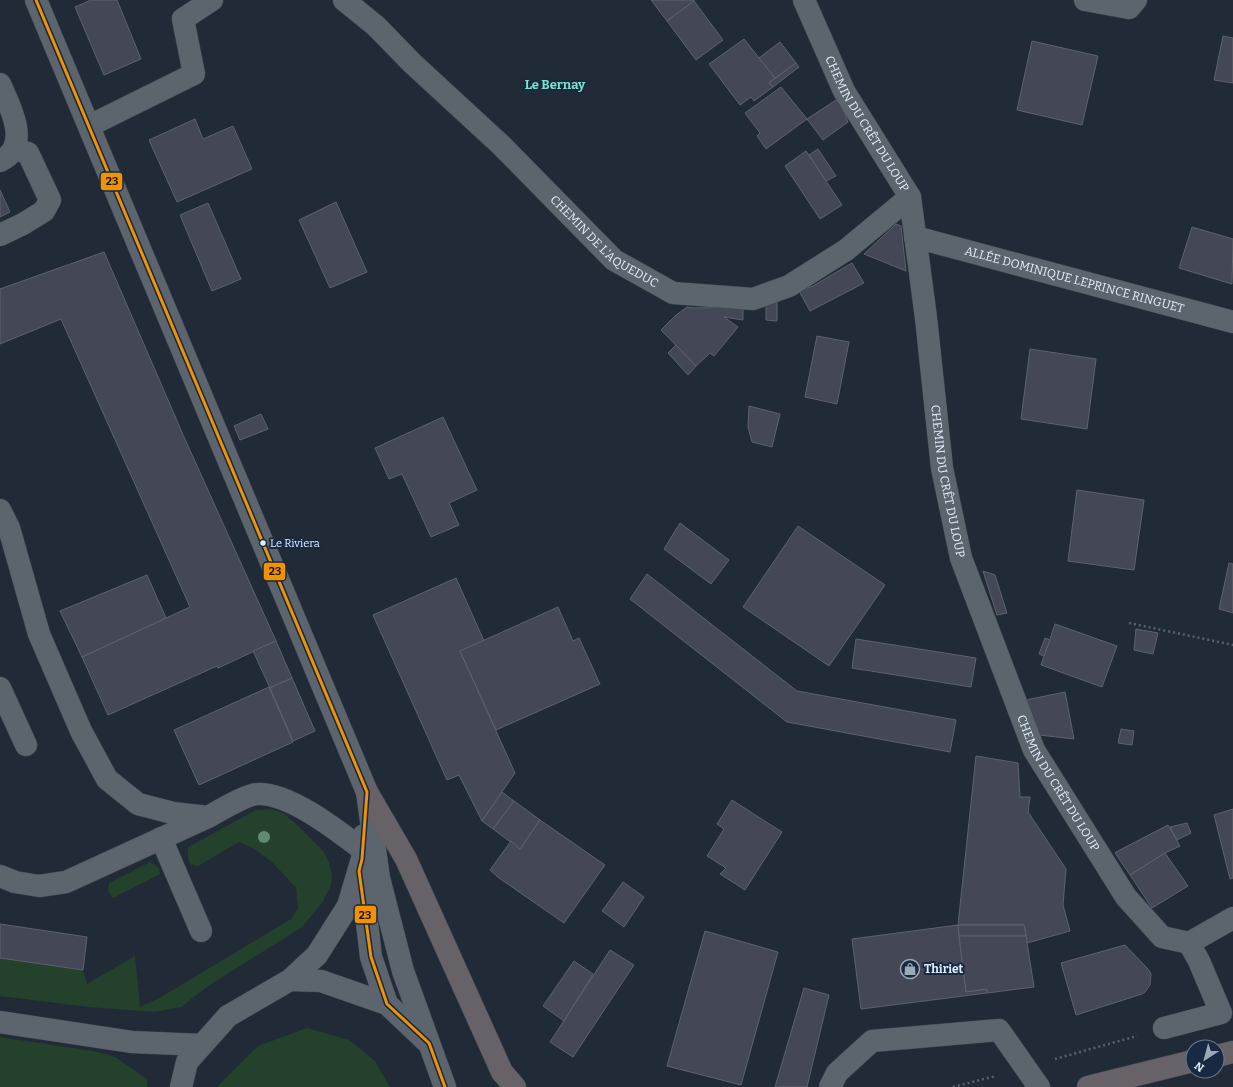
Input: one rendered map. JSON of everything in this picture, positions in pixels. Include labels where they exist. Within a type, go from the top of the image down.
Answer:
[{"type":"highway","points":[[367,792],[406,859],[502,1072],[515,1087]]},
{"type":"highway","points":[[1088,1087],[1185,1063]]},
{"type":"street","points":[[36,0],[367,792],[379,878],[403,971],[445,1087]]},
{"type":"street","points":[[89,126],[194,74],[183,19],[212,0]]},
{"type":"street","name":"CHEMIN DE L'AQUEDUC","points":[[344,0],[376,26],[412,63],[501,145],[614,260],[674,293],[753,299],[789,286],[846,250],[910,197]]},
{"type":"street","name":"CHEMIN DU CRÊT DU LOUP","points":[[804,0],[844,90],[910,197],[926,318],[942,468],[961,558],[1034,750],[1126,897],[1162,937],[1189,943]]},
{"type":"street","points":[[1085,0],[1129,8],[1136,0]]},
{"type":"street","points":[[0,84],[15,117],[17,135],[7,155]]},
{"type":"street","points":[[0,235],[23,224],[44,211],[50,200],[28,153],[7,155]]},
{"type":"street","name":"ALLÉE DOMINIQUE LEPRINCE RINGUET","points":[[915,237],[1233,322]]},
{"type":"street","points":[[0,510],[9,528],[39,634],[81,731],[107,779],[138,804],[173,813],[208,816]]},
{"type":"street","points":[[0,688],[26,745]]},
{"type":"street","points":[[181,1087],[187,1062],[228,1016],[290,980],[316,955],[348,906],[362,860],[367,792]]},
{"type":"street","points":[[0,889],[66,882],[229,805],[257,794],[277,796],[290,802],[338,831],[363,850]]},
{"type":"street","points":[[161,838],[201,931]]},
{"type":"street","points":[[359,871],[371,957],[388,1004]]},
{"type":"street","points":[[0,876],[16,882],[39,886]]},
{"type":"street","points":[[1164,1028],[1221,1013],[1199,961],[1189,943],[1233,918]]},
{"type":"street","points":[[290,980],[321,981],[388,1004],[429,1043]]},
{"type":"street","points":[[0,1022],[132,1042],[202,1045]]},
{"type":"street","points":[[830,1087],[837,1073],[872,1041],[999,1030],[1039,1087]]},
{"type":"path","points":[[1130,623],[1233,645]]},
{"type":"path","points":[[953,1087],[1164,1028]]},
{"type":"green space","points":[[271,809],[283,813],[293,821],[324,852],[329,863],[332,875],[331,885],[322,903],[302,927],[208,986],[181,1007],[155,1012],[89,1007],[0,996],[0,958],[83,970],[87,984],[135,956],[140,1007],[161,997],[291,919],[298,908],[296,888],[274,864],[255,849],[239,842],[198,866],[190,864],[188,858],[188,847],[256,810]]},
{"type":"green space","points":[[150,862],[159,868],[160,874],[113,898],[108,891],[109,883]]},
{"type":"green space","points":[[307,1028],[349,1040],[375,1061],[390,1087],[218,1087],[258,1046]]},
{"type":"green space","points":[[0,1037],[93,1051],[115,1057],[147,1079],[147,1087],[0,1087]]},
{"type":"building","points":[[91,0],[117,0],[141,59],[104,75],[75,7]]},
{"type":"building","points":[[651,0],[694,0],[694,1],[667,21]]},
{"type":"building","points":[[694,1],[723,40],[696,60],[667,21]]},
{"type":"building","points":[[1223,36],[1233,38],[1233,83],[1214,80]]},
{"type":"building","points":[[744,39],[775,78],[769,83],[773,87],[754,101],[751,97],[740,105],[709,64]]},
{"type":"building","points":[[1032,41],[1098,56],[1082,125],[1017,110]]},
{"type":"building","points":[[780,42],[796,63],[775,78],[759,58]]},
{"type":"building","points":[[796,63],[799,67],[773,87],[769,83]]},
{"type":"building","points":[[781,87],[807,119],[766,149],[757,136],[760,133],[745,113]]},
{"type":"building","points":[[839,98],[848,122],[823,140],[807,119]]},
{"type":"building","points":[[195,119],[203,139],[233,126],[252,169],[177,202],[149,140]]},
{"type":"building","points":[[818,149],[836,176],[826,181],[809,155]]},
{"type":"building","points":[[806,151],[842,205],[820,219],[785,166]]},
{"type":"building","points":[[0,190],[10,212],[0,217]]},
{"type":"building","points":[[336,202],[367,272],[330,288],[299,220]]},
{"type":"building","points":[[208,203],[241,279],[212,291],[180,215]]},
{"type":"building","points":[[896,224],[901,226],[906,271],[864,254]]},
{"type":"building","points":[[1192,227],[1233,239],[1232,284],[1179,268]]},
{"type":"building","points":[[104,252],[184,437],[276,641],[218,668],[217,666],[108,715],[82,657],[190,607],[61,319],[0,344],[0,289]]},
{"type":"building","points":[[852,263],[864,283],[810,311],[799,291],[813,286]]},
{"type":"building","points":[[777,298],[777,321],[766,320],[766,301]]},
{"type":"building","points":[[687,307],[743,307],[743,320],[724,317],[738,327],[714,356],[710,353],[696,366],[661,330],[675,316]]},
{"type":"building","points":[[817,336],[849,342],[837,404],[805,397]]},
{"type":"building","points":[[676,345],[696,366],[688,375],[668,353]]},
{"type":"building","points":[[1030,349],[1096,359],[1087,429],[1021,419]]},
{"type":"building","points":[[749,406],[780,414],[772,447],[752,442],[748,427]]},
{"type":"building","points":[[261,414],[268,429],[240,440],[234,426]]},
{"type":"building","points":[[443,417],[477,490],[449,503],[459,525],[431,537],[402,474],[389,479],[375,448]]},
{"type":"building","points":[[1077,490],[1144,500],[1134,570],[1068,561]]},
{"type":"building","points":[[680,523],[729,560],[711,584],[664,549]]},
{"type":"building","points":[[798,526],[885,585],[829,666],[743,607]]},
{"type":"building","points":[[1229,563],[1233,564],[1233,613],[1219,609]]},
{"type":"building","points":[[983,571],[995,575],[1007,613],[997,615]]},
{"type":"building","points":[[647,574],[797,691],[956,720],[950,752],[787,722],[630,599]]},
{"type":"building","points":[[147,575],[166,618],[82,657],[60,611]]},
{"type":"building","points":[[456,578],[484,641],[460,651],[515,773],[482,821],[459,775],[447,780],[373,615]]},
{"type":"building","points":[[558,607],[573,641],[579,638],[600,684],[496,730],[460,651]]},
{"type":"building","points":[[1055,624],[1117,646],[1102,687],[1041,665]]},
{"type":"building","points":[[1136,629],[1158,633],[1153,654],[1134,650]]},
{"type":"building","points":[[1045,638],[1050,640],[1044,656],[1039,654]]},
{"type":"building","points":[[856,639],[976,658],[971,687],[852,668]]},
{"type":"building","points":[[276,641],[292,678],[270,688],[253,651]]},
{"type":"building","points":[[292,678],[315,731],[293,741],[270,688]]},
{"type":"building","points":[[269,687],[293,742],[199,785],[174,730]]},
{"type":"building","points":[[1065,692],[1074,739],[1039,735],[1026,700]]},
{"type":"building","points":[[1121,729],[1134,731],[1132,745],[1118,743]]},
{"type":"building","points":[[976,756],[1018,763],[1020,797],[1030,797],[1028,812],[1066,869],[1063,905],[1070,931],[1027,943],[1024,925],[958,925]]},
{"type":"building","points":[[502,792],[514,801],[493,829],[482,821]]},
{"type":"building","points":[[732,800],[782,832],[745,890],[720,874],[726,868],[707,856],[724,829],[717,824]]},
{"type":"building","points":[[514,801],[540,820],[520,849],[493,829]]},
{"type":"building","points":[[1233,809],[1233,878],[1230,879],[1214,815]]},
{"type":"building","points":[[540,820],[605,865],[564,923],[499,878],[490,870],[511,841],[520,849]]},
{"type":"building","points":[[1187,823],[1191,833],[1177,840],[1170,827]]},
{"type":"building","points":[[1168,825],[1180,846],[1165,853],[1130,875],[1115,853]]},
{"type":"building","points":[[1165,853],[1188,886],[1152,908],[1130,875]]},
{"type":"building","points":[[623,882],[644,897],[624,927],[602,911]]},
{"type":"building","points":[[0,924],[87,937],[83,970],[0,958]]},
{"type":"building","points":[[958,925],[966,992],[987,989],[987,993],[861,1009],[852,939]]},
{"type":"building","points":[[958,925],[1024,925],[1026,936],[959,936]]},
{"type":"building","points":[[705,931],[778,952],[741,1085],[667,1066]]},
{"type":"building","points":[[959,936],[1026,936],[1034,987],[987,993],[987,989],[966,992]]},
{"type":"building","points":[[1125,945],[1148,969],[1151,974],[1150,985],[1142,994],[1076,1015],[1061,963]]},
{"type":"building","points":[[610,950],[634,965],[573,1057],[550,1042]]},
{"type":"building","points":[[574,961],[593,974],[564,1021],[543,1006]]},
{"type":"building","points":[[804,988],[829,995],[807,1087],[775,1087]]},
{"type":"transit line","name":"23","points":[[36,0],[367,792],[362,859],[359,871],[371,957],[387,1004],[429,1043],[445,1087]]},
{"type":"place","name":"Le Riviera","points":[[263,543]]},
{"type":"place","name":"Thiriet","points":[[910,969]]},
{"type":"district","name":"Le Bernay","points":[[555,84]]}]
